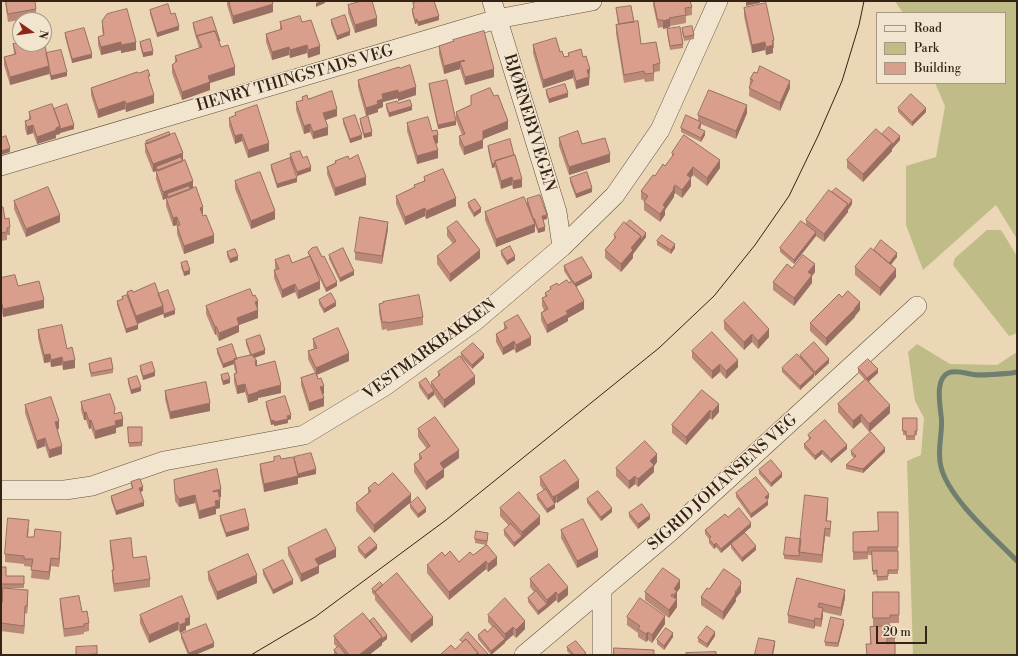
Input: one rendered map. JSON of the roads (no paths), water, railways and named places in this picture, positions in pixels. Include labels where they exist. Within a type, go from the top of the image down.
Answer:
[{"type":"street","name":"BJØRNEBYVEGEN","points":[[492,1],[557,212],[562,247]]},
{"type":"street","name":"HENRY THINGSTADS VEG","points":[[1,166],[497,19],[592,1]]},
{"type":"street","name":"VESTMARKBAKKEN","points":[[1,490],[65,490],[92,486],[164,461],[304,435],[385,386],[474,322],[562,247],[615,195],[660,130],[718,1]]},
{"type":"street","name":"SIGRID JOHANSENS VEG","points":[[524,655],[670,532],[917,306]]},
{"type":"street","points":[[602,590],[602,655]]},
{"type":"waterway","points":[[1017,372],[978,375],[959,372],[948,373],[941,381],[939,392],[942,421],[939,454],[941,467],[946,479],[953,492],[973,517],[1017,561]]},
{"type":"tram line","points":[[251,655],[315,617],[446,520],[659,348],[714,296],[755,245],[789,196],[818,136],[842,81],[859,25],[864,1]]}]
